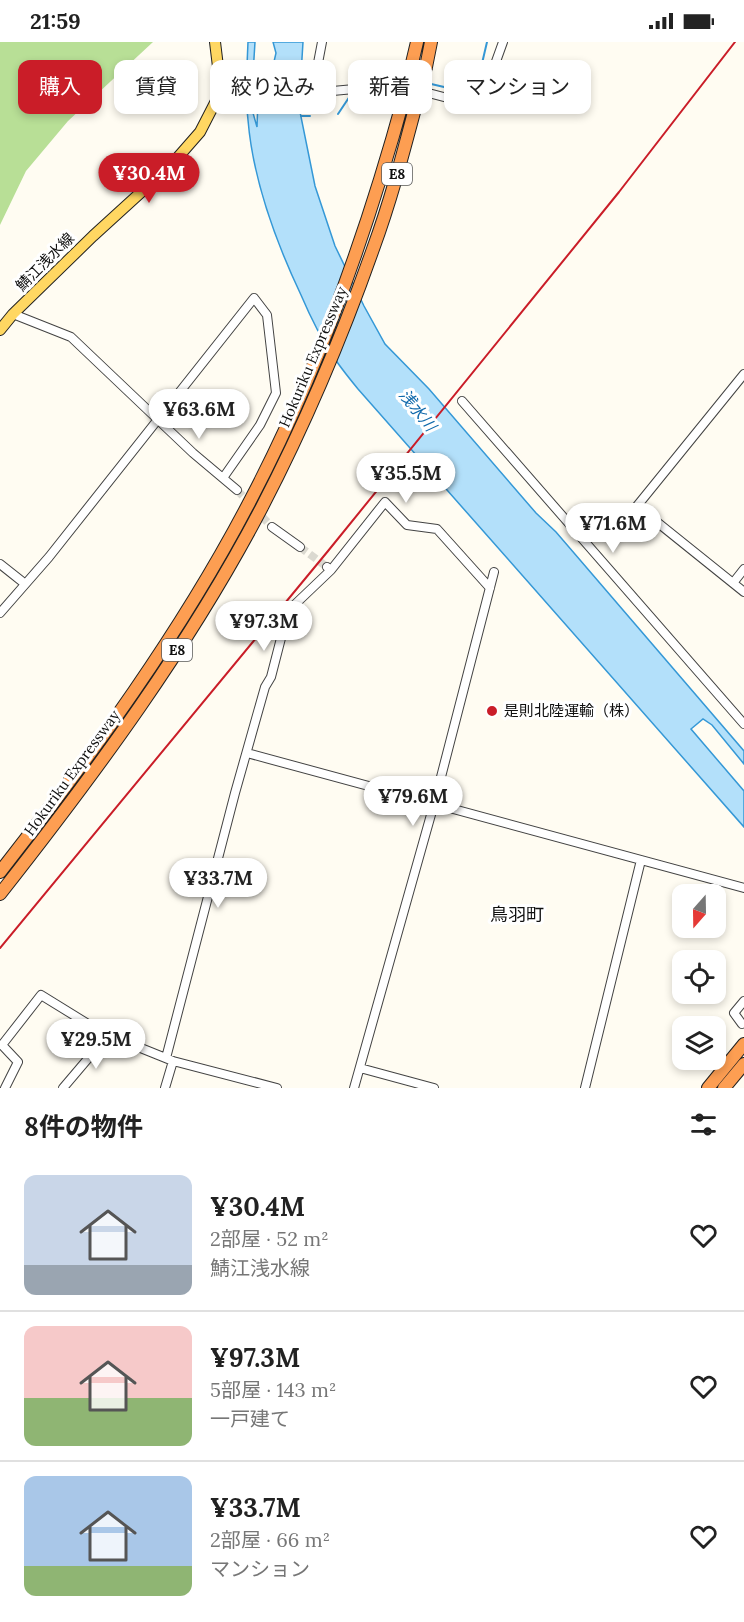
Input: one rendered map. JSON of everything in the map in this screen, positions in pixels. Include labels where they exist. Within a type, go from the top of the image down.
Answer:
[{"type":"highway","name":"Hokuriku Expressway","points":[[0,872],[74,775],[135,689],[182,619],[250,500],[311,372],[365,232],[404,97],[417,42]]},
{"type":"highway","name":"Hokuriku Expressway","points":[[0,894],[148,694],[194,625],[261,508],[321,384],[374,247],[398,172],[431,42]]},
{"type":"highway","points":[[708,1088],[744,1044]]},
{"type":"highway","points":[[724,1088],[744,1064]]},
{"type":"main road","name":"鯖江浅水線","points":[[215,42],[217,60]]},
{"type":"main road","name":"鯖江浅水線","points":[[0,330],[13,314],[93,236],[172,164],[201,132],[210,113]]},
{"type":"street","points":[[319,60],[322,42]]},
{"type":"street","points":[[336,91],[398,86],[459,101],[480,99],[485,92],[503,42]]},
{"type":"street","points":[[0,613],[49,557],[254,298],[267,315],[276,393],[260,425],[224,478]]},
{"type":"street","points":[[13,314],[71,337],[237,490]]},
{"type":"street","points":[[744,374],[637,506],[744,592]]},
{"type":"street","points":[[462,401],[744,724]]},
{"type":"street","points":[[165,1088],[170,1060],[247,753],[265,687],[271,677],[288,611],[329,568],[386,501],[408,525],[437,529],[490,588]]},
{"type":"street","points":[[272,527],[300,547]]},
{"type":"street","points":[[0,564],[24,583]]},
{"type":"street","points":[[733,583],[744,569]]},
{"type":"street","points":[[354,1088],[434,804],[494,572]]},
{"type":"street","points":[[247,753],[744,888]]},
{"type":"street","points":[[585,1088],[641,860]]},
{"type":"street","points":[[5,1088],[18,1062],[2,1045],[41,995],[108,1035],[170,1060],[277,1088]]},
{"type":"street","points":[[742,1024],[734,1013],[744,1001]]},
{"type":"street","points":[[63,1088],[108,1035]]},
{"type":"street","points":[[360,1068],[434,1088]]},
{"type":"green space","points":[[0,42],[153,42],[134,60],[114,60],[114,78],[102,89],[102,60],[18,60],[18,114],[76,114],[26,171],[0,225]]},
{"type":"water","points":[[248,42],[255,42],[254,60],[247,60]]},
{"type":"water","points":[[273,42],[303,42],[302,60],[274,60],[276,53]]},
{"type":"water","name":"浅水川","points":[[247,114],[253,114],[257,127],[257,114],[300,114],[315,186],[335,246],[385,344],[429,389],[536,513],[556,532],[744,751],[744,764],[712,725],[703,719],[691,729],[744,791],[744,827],[358,389],[328,349],[282,253],[260,188]]},
{"type":"waterway","points":[[432,84],[461,91],[474,87],[487,42]]},
{"type":"waterway","points":[[338,114],[348,99]]},
{"type":"waterway","points":[[301,116],[310,116]]},
{"type":"tunnel","points":[[237,490],[272,527]]},
{"type":"tunnel","points":[[300,547],[327,567]]},
{"type":"railway","points":[[0,948],[328,551],[619,192],[735,42]]},
{"type":"place","name":"是則北陸運輸（株）","points":[[492,711]]},
{"type":"district","name":"鳥羽町","points":[[517,915]]}]
